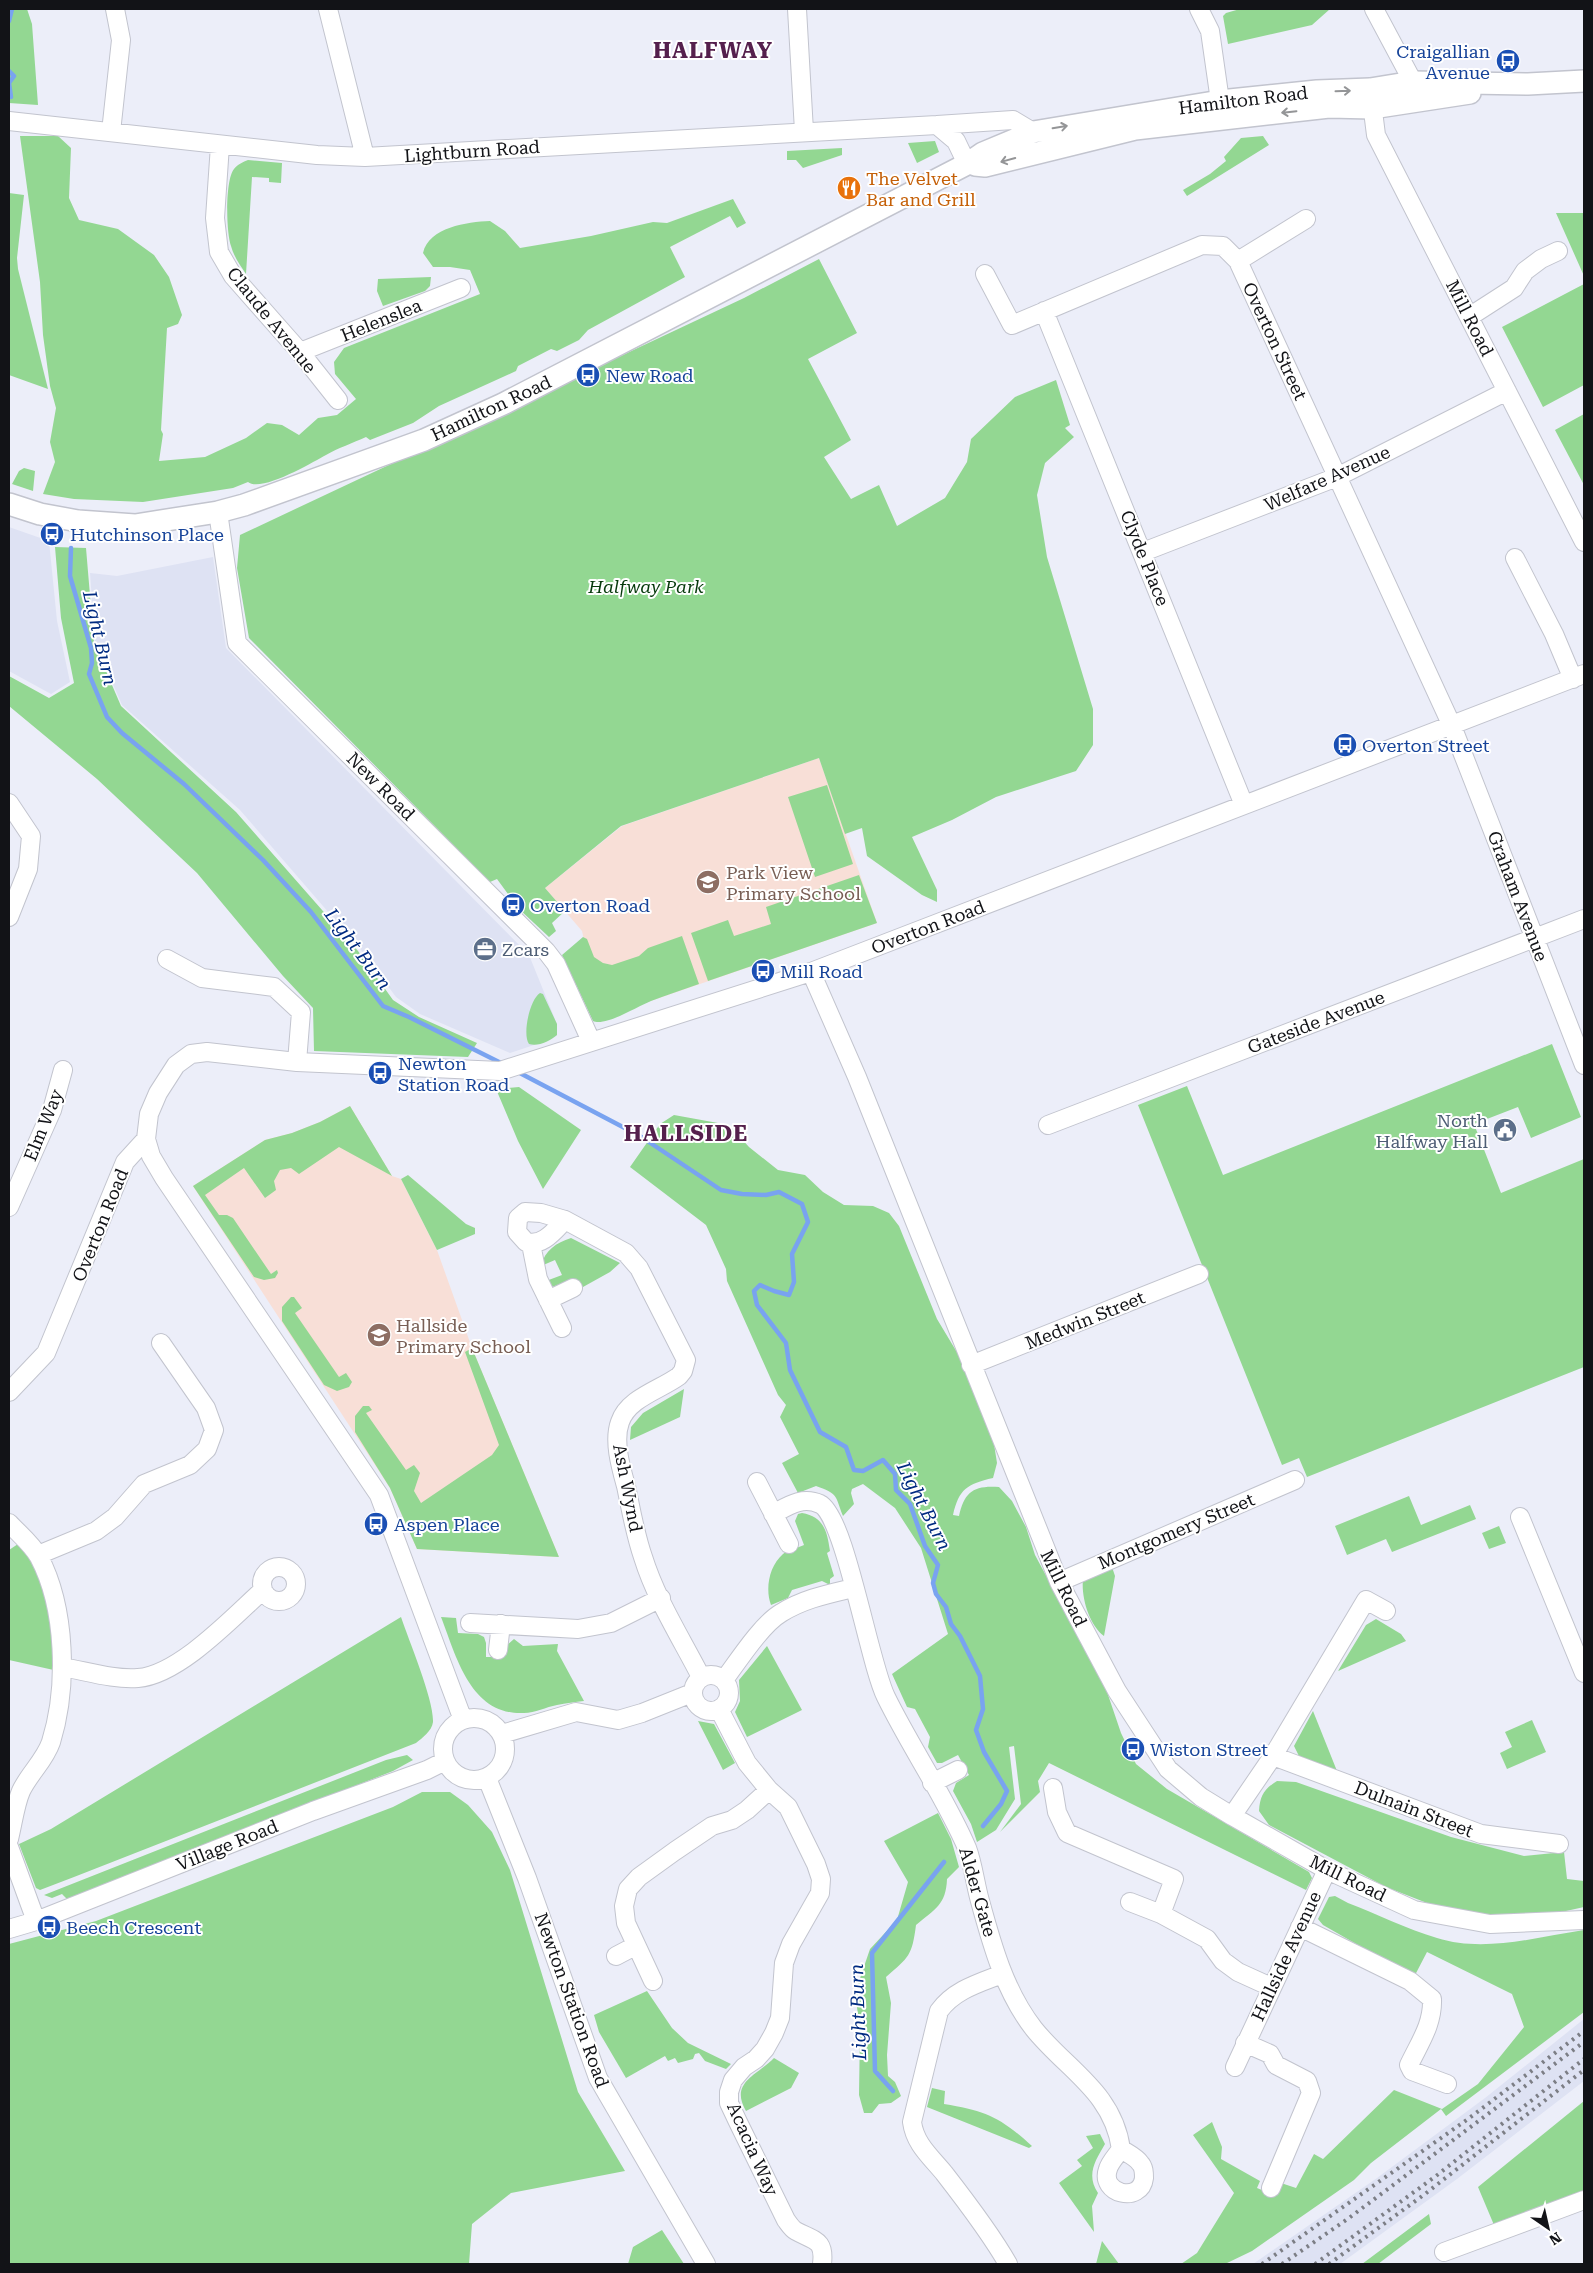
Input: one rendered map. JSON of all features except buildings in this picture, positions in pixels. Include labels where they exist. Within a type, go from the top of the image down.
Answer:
[{"type":"main road","name":"Hamilton Road","points":[[968,164],[985,166],[1135,129],[1329,107],[1415,92],[1584,81]]},
{"type":"main road","name":"Hamilton Road","points":[[9,504],[40,514],[78,521],[135,525],[218,512],[244,505],[424,440],[503,404],[968,164],[983,153],[1033,132],[1220,101],[1317,91],[1371,99]]},
{"type":"street","points":[[111,132],[121,40],[116,9]]},
{"type":"street","points":[[328,9],[365,157]]},
{"type":"street","points":[[797,9],[804,131]]},
{"type":"street","points":[[1199,9],[1210,31],[1220,101]]},
{"type":"street","points":[[1374,9],[1415,92]]},
{"type":"street","name":"Mill Road","points":[[1371,99],[1376,135],[1584,542]]},
{"type":"street","name":"Lightburn Road","points":[[9,121],[317,155],[365,157],[1014,120],[1033,132]]},
{"type":"street","points":[[938,125],[956,141],[968,164]]},
{"type":"street","name":"Claude Avenue","points":[[220,144],[215,218],[219,252],[233,276],[300,352],[338,400]]},
{"type":"street","points":[[1238,261],[1306,219]]},
{"type":"street","name":"Overton Street","points":[[985,274],[1012,325],[1202,245],[1223,246],[1238,261],[1452,726]]},
{"type":"street","points":[[1469,316],[1514,288],[1525,270],[1541,259],[1558,252]]},
{"type":"street","name":"Helenslea","points":[[300,352],[461,288]]},
{"type":"street","name":"Clyde Place","points":[[1044,311],[1244,805]]},
{"type":"street","name":"Welfare Avenue","points":[[1143,552],[1337,477],[1506,391]]},
{"type":"street","name":"New Road","points":[[218,512],[237,643],[546,951],[556,964],[591,1041]]},
{"type":"street","points":[[1515,558],[1578,676]]},
{"type":"street","name":"Overton Road","points":[[9,1392],[46,1353],[125,1162],[146,1139],[149,1114],[158,1093],[176,1065],[191,1054],[206,1052],[297,1062],[500,1071],[811,972],[1578,676]]},
{"type":"street","name":"Graham Avenue","points":[[1452,726],[1584,1065]]},
{"type":"street","points":[[9,804],[31,836],[28,869],[9,918]]},
{"type":"street","name":"Gateside Avenue","points":[[1048,1125],[1584,919]]},
{"type":"street","points":[[167,959],[202,978],[274,987],[300,1012],[297,1062]]},
{"type":"street","name":"Mill Road","points":[[811,972],[857,1077],[1059,1582],[1117,1691],[1168,1769],[1201,1797],[1232,1816],[1327,1870],[1414,1910],[1490,1924],[1584,1920]]},
{"type":"street","name":"Elm Way","points":[[9,1206],[52,1110],[63,1070]]},
{"type":"street","points":[[146,1139],[151,1156],[164,1178],[378,1495],[463,1720]]},
{"type":"street","name":"Ash Wynd","points":[[531,1244],[522,1240],[517,1232],[518,1218],[525,1212],[547,1214],[565,1220],[626,1254],[639,1268],[686,1360],[683,1371],[679,1376],[634,1403],[625,1412],[619,1423],[618,1441],[625,1483],[642,1556],[701,1677]]},
{"type":"street","points":[[562,1328],[538,1279],[531,1244],[548,1237],[565,1220]]},
{"type":"street","name":"Medwin Street","points":[[971,1365],[1199,1274]]},
{"type":"street","points":[[548,1300],[573,1288]]},
{"type":"street","points":[[38,1555],[96,1530],[115,1516],[144,1484],[190,1465],[207,1449],[214,1430],[206,1408],[161,1343]]},
{"type":"street","name":"Montgomery Street","points":[[1059,1582],[1294,1480]]},
{"type":"street","points":[[757,1482],[789,1544]]},
{"type":"street","name":"Alder Gate","points":[[773,1514],[796,1502],[809,1500],[821,1504],[829,1512],[843,1546],[853,1588],[884,1694],[967,1849],[1002,1974],[1034,2029],[1093,2090],[1110,2113],[1118,2127],[1121,2149]]},
{"type":"street","points":[[1520,1517],[1584,1673]]},
{"type":"street","points":[[9,1522],[38,1555],[53,1589],[60,1633],[62,1667],[61,1691],[50,1743],[15,1788],[9,1838]]},
{"type":"street","points":[[724,1680],[763,1629],[779,1613],[814,1598],[853,1588]]},
{"type":"street","points":[[62,1667],[139,1678],[163,1671],[201,1646],[263,1590]]},
{"type":"street","points":[[470,1622],[578,1629],[611,1623],[661,1598]]},
{"type":"street","points":[[1232,1816],[1273,1756],[1366,1600],[1386,1611]]},
{"type":"street","points":[[498,1650],[501,1624]]},
{"type":"street","points":[[713,1675],[724,1680],[729,1692],[728,1699],[719,1709],[707,1711],[696,1704],[692,1693],[695,1684],[701,1677],[713,1675]]},
{"type":"street","points":[[502,1734],[576,1712],[618,1720],[642,1713],[692,1693]]},
{"type":"street","name":"Acacia Way","points":[[719,1709],[747,1763],[769,1790],[788,1807],[821,1879],[820,1893],[791,1944],[784,1964],[780,2018],[774,2033],[756,2060],[744,2067],[733,2080],[729,2092],[730,2103],[786,2220],[794,2230],[816,2239],[824,2253],[822,2264]]},
{"type":"street","points":[[481,1718],[490,1722],[502,1734],[506,1744],[506,1754],[496,1772],[487,1778],[477,1781],[458,1776],[450,1770],[445,1761],[443,1752],[446,1735],[456,1723],[463,1720],[481,1718]]},
{"type":"street","name":"Dulnain Street","points":[[1273,1756],[1481,1834],[1559,1844]]},
{"type":"street","name":"Village Road","points":[[9,1929],[36,1921],[313,1811],[427,1770],[445,1761]]},
{"type":"street","points":[[932,1783],[958,1770]]},
{"type":"street","name":"Newton Station Road","points":[[487,1778],[527,1878],[598,2078],[706,2264]]},
{"type":"street","points":[[1053,1788],[1057,1812],[1067,1833],[1174,1879],[1161,1914]]},
{"type":"street","points":[[653,1981],[635,1946],[626,1923],[624,1906],[628,1889],[639,1877],[675,1851],[712,1826],[732,1820],[747,1810],[769,1790]]},
{"type":"street","points":[[9,1848],[36,1921]]},
{"type":"street","name":"Hallside Avenue","points":[[1234,2067],[1327,1870]]},
{"type":"street","points":[[1130,1902],[1161,1914],[1207,1939],[1222,1960],[1238,1972],[1271,1987]]},
{"type":"street","points":[[1300,1927],[1410,1981],[1432,1999],[1433,2014],[1409,2065],[1412,2071],[1447,2084]]},
{"type":"street","points":[[616,1956],[635,1946]]},
{"type":"street","points":[[1002,1974],[957,1992],[939,2010],[912,2122],[914,2133],[922,2148],[943,2173],[1008,2264]]},
{"type":"street","name":"Hallside Avenue","points":[[1245,2043],[1270,2054],[1276,2064],[1307,2081],[1310,2092],[1271,2188]]},
{"type":"street","points":[[1444,2252],[1584,2200]]},
{"type":"shaded area","points":[[9,527],[49,541],[57,621],[70,682],[51,694],[9,671]]},
{"type":"shaded area","points":[[213,557],[226,648],[529,955],[557,1024],[557,1035],[552,1039],[510,1053],[420,1014],[396,997],[361,950],[240,810],[122,705],[95,643],[90,573],[117,576]]},
{"type":"shaded area","name":"Park View Primary School","points":[[819,758],[877,923],[601,1018],[582,931],[545,888],[622,826]]},
{"type":"shaded area","name":"Hallside Primary School","points":[[350,1106],[392,1176],[401,1179],[437,1250],[472,1348],[559,1557],[417,1549],[390,1488],[193,1186],[265,1140],[292,1133],[320,1122]]},
{"type":"shaded area","points":[[1584,2019],[1584,2081],[1457,2179],[1340,2264],[1253,2264],[1377,2178],[1485,2098]]},
{"type":"green space","points":[[9,9],[27,9],[32,24],[38,105],[9,103]]},
{"type":"green space","points":[[1240,9],[1330,9],[1312,25],[1228,44],[1223,16],[1226,13]]},
{"type":"green space","points":[[20,136],[58,136],[71,148],[69,198],[79,220],[118,229],[154,255],[169,277],[182,315],[178,324],[167,328],[161,430],[163,434],[159,461],[205,457],[246,438],[267,423],[282,425],[299,435],[318,418],[337,415],[356,399],[335,374],[334,362],[344,348],[480,294],[470,270],[433,267],[423,253],[433,237],[450,228],[490,221],[505,231],[520,248],[591,236],[653,222],[667,223],[733,199],[746,223],[737,228],[730,216],[670,247],[685,277],[588,330],[579,340],[557,351],[551,349],[518,366],[516,371],[439,406],[413,423],[370,440],[366,437],[275,480],[255,484],[248,482],[233,488],[143,502],[74,499],[43,494],[55,462],[50,442],[56,408],[50,386],[43,335],[40,282]]},
{"type":"green space","points":[[1263,136],[1269,145],[1187,196],[1183,190],[1210,174],[1226,161],[1224,157],[1241,138]]},
{"type":"green space","points":[[935,141],[939,152],[917,163],[908,143]]},
{"type":"green space","points":[[842,148],[842,155],[803,168],[796,160],[787,160],[787,151]]},
{"type":"green space","points":[[248,160],[282,163],[281,183],[269,182],[269,178],[252,177],[246,274],[235,257],[229,239],[227,206],[231,175],[237,166]]},
{"type":"green space","points":[[9,193],[24,195],[17,258],[18,269],[48,389],[9,375]]},
{"type":"green space","points":[[1556,213],[1584,213],[1584,276]]},
{"type":"green space","name":"Halfway Park","points":[[819,259],[857,333],[808,359],[851,440],[824,457],[851,499],[879,485],[897,526],[945,498],[967,462],[971,439],[1015,397],[1056,380],[1070,425],[1065,428],[1074,437],[1045,463],[1037,495],[1047,557],[1093,709],[1093,745],[1076,771],[996,797],[952,820],[912,837],[937,890],[937,902],[922,895],[867,856],[862,828],[845,834],[819,758],[621,826],[545,888],[565,911],[552,923],[556,931],[549,937],[519,909],[497,879],[490,882],[249,638],[237,568],[240,535],[744,298]]},
{"type":"green space","points":[[431,277],[430,286],[425,291],[383,306],[377,291],[378,279]]},
{"type":"green space","points":[[1584,284],[1584,385],[1543,407],[1502,327]]},
{"type":"green space","points":[[1584,414],[1584,485],[1555,430]]},
{"type":"green space","points":[[24,468],[35,471],[33,491],[12,484],[19,471]]},
{"type":"green space","points":[[55,547],[86,548],[94,643],[121,706],[236,812],[358,951],[393,1000],[419,1017],[477,1043],[468,1057],[314,1051],[313,1008],[283,976],[197,873],[97,779],[9,706],[9,676],[49,698],[74,683],[61,618]]},
{"type":"green space","points":[[827,785],[853,864],[815,877],[788,797]]},
{"type":"green space","points":[[859,875],[877,923],[708,981],[691,933],[728,920],[734,936],[771,924],[766,907]]},
{"type":"green space","points":[[682,936],[699,984],[651,1001],[613,1019],[593,1021],[562,955],[583,937],[587,939],[594,957],[603,963],[612,965],[639,956],[648,948]]},
{"type":"green space","points":[[540,993],[543,994],[557,1024],[557,1035],[544,1043],[532,1045],[529,1044],[526,1033],[528,1017],[533,1002]]},
{"type":"green space","points":[[1552,1044],[1581,1117],[1531,1138],[1518,1107],[1474,1124],[1501,1193],[1584,1159],[1584,1367],[1307,1477],[1299,1458],[1282,1465],[1138,1105],[1187,1086],[1223,1175]]},
{"type":"green space","points":[[519,1087],[581,1130],[543,1189],[518,1141],[496,1089]]},
{"type":"green space","points":[[350,1106],[392,1176],[339,1147],[299,1174],[291,1168],[280,1170],[274,1181],[276,1190],[265,1198],[244,1168],[205,1195],[219,1215],[227,1215],[233,1218],[271,1274],[277,1270],[278,1273],[275,1278],[264,1280],[254,1277],[193,1186],[265,1140],[292,1133],[320,1122]]},
{"type":"green space","points":[[674,1115],[729,1125],[749,1147],[778,1170],[805,1175],[823,1192],[844,1205],[873,1206],[889,1213],[899,1226],[937,1319],[961,1359],[991,1425],[997,1463],[993,1478],[970,1485],[961,1493],[953,1515],[959,1516],[964,1501],[972,1492],[983,1487],[999,1487],[1012,1501],[1026,1527],[1035,1555],[1105,1686],[1121,1733],[1136,1764],[1167,1789],[1309,1872],[1312,1878],[1306,1890],[1049,1763],[1038,1781],[1040,1792],[1000,1832],[1021,1804],[1014,1746],[1009,1747],[1015,1799],[996,1830],[977,1842],[971,1824],[953,1791],[956,1783],[969,1775],[958,1755],[942,1763],[937,1763],[928,1747],[930,1737],[915,1709],[907,1707],[892,1674],[948,1634],[921,1548],[895,1508],[863,1484],[852,1489],[851,1493],[854,1504],[843,1516],[835,1496],[829,1491],[816,1486],[798,1493],[782,1463],[799,1454],[780,1417],[786,1405],[778,1395],[727,1281],[726,1269],[706,1225],[630,1167],[660,1124]]},
{"type":"green space","points":[[408,1175],[466,1224],[475,1228],[475,1234],[437,1250],[401,1179]]},
{"type":"green space","points":[[571,1238],[620,1263],[610,1272],[583,1287],[573,1280],[552,1287],[546,1281],[562,1275],[555,1260],[541,1266],[543,1260],[548,1251]]},
{"type":"green space","points":[[291,1297],[294,1297],[302,1308],[295,1313],[339,1377],[346,1373],[352,1382],[349,1387],[337,1391],[324,1385],[282,1321],[282,1307]]},
{"type":"green space","points":[[472,1348],[559,1557],[417,1549],[390,1488],[355,1432],[355,1416],[363,1406],[369,1406],[372,1410],[366,1413],[406,1470],[414,1465],[420,1473],[414,1491],[421,1503],[492,1455],[499,1445],[465,1352]]},
{"type":"green space","points":[[684,1389],[680,1417],[630,1440],[631,1427],[643,1413]]},
{"type":"green space","points":[[1409,1496],[1421,1525],[1470,1505],[1476,1519],[1392,1552],[1386,1539],[1347,1555],[1335,1526]]},
{"type":"green space","points":[[802,1513],[815,1518],[826,1531],[830,1551],[827,1553],[834,1576],[830,1579],[830,1585],[822,1581],[792,1590],[788,1598],[771,1605],[768,1585],[774,1565],[783,1554],[804,1545],[795,1521],[798,1514]]},
{"type":"green space","points":[[1499,1526],[1506,1543],[1489,1549],[1482,1533]]},
{"type":"green space","points":[[21,1542],[51,1590],[58,1671],[9,1660],[9,1550]]},
{"type":"green space","points":[[1111,1564],[1115,1576],[1104,1636],[1094,1625],[1087,1610],[1083,1594],[1083,1579]]},
{"type":"green space","points":[[401,1617],[430,1700],[432,1712],[433,1722],[431,1728],[416,1743],[40,1890],[36,1888],[19,1844],[51,1829]]},
{"type":"green space","points":[[441,1617],[456,1618],[458,1633],[478,1634],[484,1637],[486,1657],[499,1657],[507,1645],[514,1639],[523,1646],[558,1644],[557,1651],[584,1701],[560,1704],[524,1713],[506,1711],[490,1705],[478,1694],[468,1680]]},
{"type":"green space","points":[[1376,1619],[1401,1634],[1406,1641],[1338,1671],[1366,1625]]},
{"type":"green space","points":[[767,1646],[802,1710],[747,1737],[735,1712],[740,1701],[739,1680]]},
{"type":"green space","points":[[1313,1711],[1337,1771],[1299,1756],[1294,1746]]},
{"type":"green space","points":[[1532,1720],[1546,1752],[1507,1769],[1500,1753],[1512,1747],[1505,1732]]},
{"type":"green space","points":[[698,1721],[714,1724],[735,1763],[723,1770]]},
{"type":"green space","points":[[407,1755],[413,1760],[393,1771],[67,1899],[62,1894],[52,1898],[44,1895],[386,1760]]},
{"type":"green space","points":[[1277,1781],[1296,1782],[1451,1837],[1524,1856],[1564,1852],[1567,1879],[1584,1881],[1584,1907],[1566,1911],[1495,1917],[1427,1903],[1386,1887],[1269,1825],[1259,1811],[1264,1793]]},
{"type":"green space","points":[[422,1792],[450,1792],[468,1805],[492,1832],[510,1870],[578,2092],[625,2171],[511,2193],[472,2224],[469,2264],[9,2264],[9,1944],[96,1921],[393,1807]]},
{"type":"green space","points":[[938,1813],[951,1839],[959,1867],[947,1879],[942,1901],[916,1925],[911,1950],[905,1960],[886,1977],[891,2003],[887,2055],[888,2076],[895,2082],[901,2096],[891,2103],[879,2104],[872,2113],[864,2113],[859,2095],[860,2029],[855,1993],[870,1949],[897,1920],[908,1882],[884,1841]]},
{"type":"green space","points":[[1335,1896],[1414,1930],[1455,1942],[1492,1944],[1529,1940],[1584,1930],[1584,2012],[1446,2116],[1441,2109],[1371,2163],[1354,2180],[1252,2251],[1225,2264],[1181,2264],[1197,2253],[1234,2193],[1193,2135],[1212,2122],[1222,2147],[1221,2159],[1260,2181],[1257,2188],[1274,2195],[1281,2183],[1296,2188],[1314,2154],[1323,2159],[1394,2090],[1442,2109],[1478,2084],[1524,2027],[1512,1994],[1427,1952],[1414,1977],[1323,1925],[1318,1919],[1329,1897]]},
{"type":"green space","points":[[647,1991],[672,2028],[688,2043],[731,2064],[726,2069],[705,2061],[699,2053],[695,2054],[693,2059],[678,2063],[675,2058],[668,2061],[665,2056],[626,2078],[599,2032],[594,2015]]},
{"type":"green space","points":[[774,2058],[799,2073],[791,2088],[746,2111],[741,2093],[743,2086]]},
{"type":"green space","points":[[932,2088],[945,2091],[944,2104],[971,2109],[992,2117],[1011,2128],[1032,2146],[1029,2148],[927,2107]]},
{"type":"green space","points":[[1584,2101],[1584,2192],[1494,2225],[1478,2187]]},
{"type":"green space","points":[[1100,2134],[1105,2144],[1095,2162],[1092,2174],[1094,2186],[1098,2193],[1092,2206],[1094,2232],[1059,2183],[1082,2166],[1077,2160],[1093,2148],[1086,2136]]},
{"type":"green space","points":[[1429,2214],[1431,2224],[1378,2264],[1362,2264]]},
{"type":"green space","points":[[662,2230],[684,2264],[628,2264],[633,2247]]},
{"type":"green space","points":[[1102,2241],[1119,2264],[1096,2264]]},
{"type":"waterway","name":"Light Burn","points":[[9,21],[12,9]]},
{"type":"waterway","name":"Light Burn","points":[[9,71],[14,76],[9,83],[11,97]]},
{"type":"waterway","name":"Light Burn","points":[[71,548],[70,576],[91,648],[92,663],[89,674],[107,717],[122,733],[184,784],[263,860],[311,912],[383,1006],[503,1064]]},
{"type":"waterway","name":"Light Burn","points":[[516,1071],[640,1136],[721,1190],[742,1194],[766,1195],[779,1192],[802,1204],[808,1222],[792,1254],[794,1282],[789,1295],[760,1285],[754,1291],[757,1305],[786,1343],[790,1370],[820,1432],[846,1447],[854,1470],[863,1471],[883,1460],[895,1474],[896,1490],[910,1504],[925,1546],[938,1565],[933,1583],[936,1594],[946,1607],[951,1624],[960,1636],[980,1676],[983,1709],[976,1730],[984,1752],[1007,1791],[1001,1804],[983,1826]]},
{"type":"waterway","name":"Light Burn","points":[[893,2091],[875,2071],[872,1953],[944,1862]]},
{"type":"railway","points":[[1262,2264],[1468,2119],[1584,2031]]},
{"type":"railway","points":[[1282,2264],[1349,2218],[1584,2042]]},
{"type":"railway","points":[[1315,2264],[1436,2176],[1584,2059]]},
{"type":"railway","points":[[1329,2264],[1425,2194],[1584,2070]]},
{"type":"place","name":"Craigallian Avenue","points":[[1508,61]]},
{"type":"place","name":"The Velvet Bar and Grill","points":[[849,188]]},
{"type":"place","name":"New Road","points":[[588,375]]},
{"type":"place","name":"Hutchinson Place","points":[[52,534]]},
{"type":"place","name":"Overton Street","points":[[1345,745]]},
{"type":"place","name":"Park View Primary School","points":[[708,882]]},
{"type":"place","name":"Overton Road","points":[[513,905]]},
{"type":"place","name":"Zcars","points":[[485,949]]},
{"type":"place","name":"Mill Road","points":[[763,971]]},
{"type":"place","name":"Newton Station Road","points":[[380,1073]]},
{"type":"place","name":"North Halfway Hall","points":[[1505,1130]]},
{"type":"place","name":"Hallside Primary School","points":[[379,1335]]},
{"type":"place","name":"Aspen Place","points":[[376,1524]]},
{"type":"place","name":"Wiston Street","points":[[1133,1749]]},
{"type":"place","name":"Beech Crescent","points":[[49,1927]]},
{"type":"district","name":"HALFWAY","points":[[713,50]]},
{"type":"district","name":"HALLSIDE","points":[[686,1133]]}]
